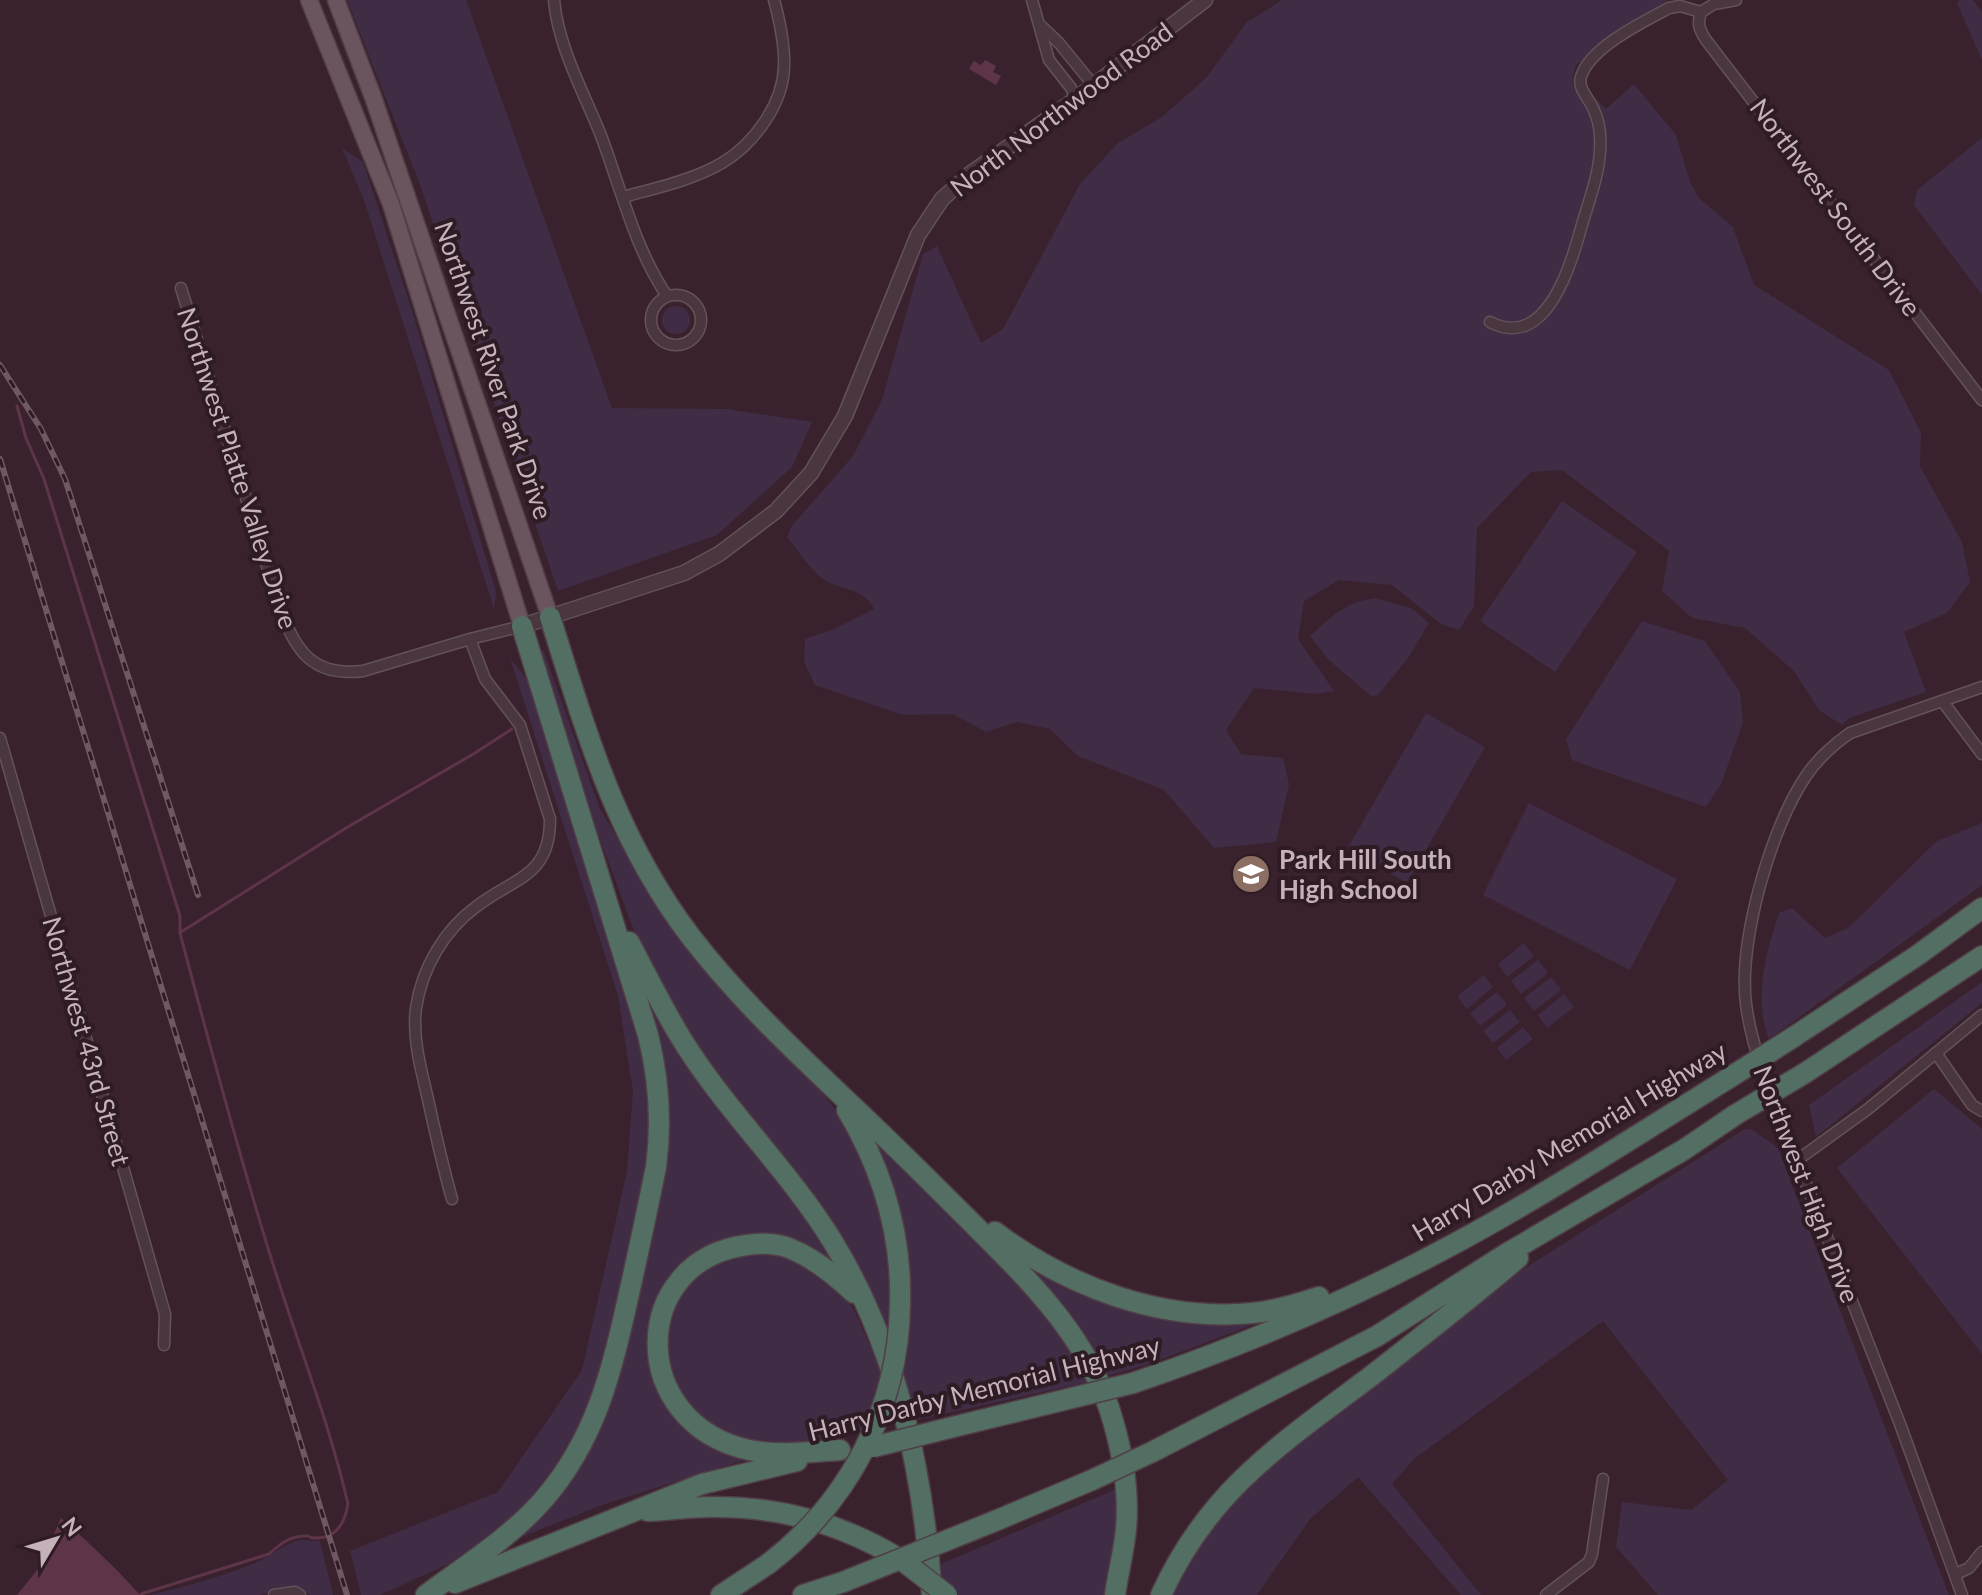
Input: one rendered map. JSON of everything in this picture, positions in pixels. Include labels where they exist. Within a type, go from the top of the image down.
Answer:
[{"type":"highway","name":"Northwest River Park Drive","points":[[550,617],[595,760],[631,844],[690,935],[747,1004],[821,1076]]},
{"type":"highway","name":"Northwest River Park Drive","points":[[522,626],[610,907]]},
{"type":"highway","points":[[610,907],[681,1039],[833,1242],[870,1316],[911,1437],[927,1528],[932,1595]]},
{"type":"highway","points":[[426,1595],[512,1530],[551,1490],[592,1427],[614,1362],[656,1167],[660,1113],[651,1047],[610,907]]},
{"type":"highway","name":"Harry Darby Memorial Highway","points":[[426,1595],[702,1484],[840,1450],[873,1447],[1133,1383],[1222,1353],[1451,1245],[1581,1169],[1795,1036],[1918,955],[1982,908]]},
{"type":"highway","points":[[803,1595],[843,1582],[1092,1480],[1377,1336],[1558,1223],[1685,1149],[1982,956]]},
{"type":"highway","points":[[821,1076],[1021,1270],[1057,1312],[1093,1369],[1113,1421],[1126,1490],[1126,1530],[1115,1595]]},
{"type":"highway","points":[[721,1595],[794,1544],[833,1501],[863,1452],[886,1396],[897,1350],[900,1304],[897,1246],[881,1181],[848,1112],[821,1076]]},
{"type":"highway","points":[[929,1178],[1038,1261],[1097,1290],[1129,1300],[1193,1312],[1255,1313],[1369,1286]]},
{"type":"highway","points":[[1161,1595],[1202,1523],[1255,1465],[1455,1312],[1558,1223]]},
{"type":"highway","points":[[840,1450],[764,1452],[732,1445],[696,1427],[679,1409],[665,1386],[658,1357],[659,1329],[675,1289],[694,1268],[718,1253],[753,1244],[788,1248],[814,1261],[856,1295],[870,1316]]},
{"type":"highway","points":[[632,1512],[708,1507],[779,1512],[856,1535],[903,1561],[947,1595]]},
{"type":"main road","name":"Northwest River Park Drive","points":[[309,0],[391,204],[522,626]]},
{"type":"main road","name":"Northwest River Park Drive","points":[[336,0],[373,97],[550,617]]},
{"type":"street","points":[[554,0],[569,58],[642,252],[667,296]]},
{"type":"street","points":[[623,197],[713,168],[740,151],[762,126],[774,103],[784,70],[782,32],[774,0]]},
{"type":"street","points":[[1032,0],[1049,60],[1076,99]]},
{"type":"street","name":"North Northwood Road","points":[[522,626],[684,573],[719,554],[776,511],[811,473],[845,416],[918,235],[942,199],[970,174],[1094,86],[1205,0]]},
{"type":"street","points":[[1490,322],[1503,329],[1529,324],[1548,306],[1568,271],[1601,148],[1596,117],[1580,80],[1591,59],[1669,8],[1692,7],[1701,12],[1714,4],[1736,0]]},
{"type":"street","name":"Northwest South Drive","points":[[1701,12],[1699,29],[1706,40],[1982,400]]},
{"type":"street","points":[[1037,22],[1059,43],[1094,86]]},
{"type":"street","name":"Northwest Platte Valley Drive","points":[[181,288],[280,608],[296,647],[316,664],[330,671],[347,673],[522,626]]},
{"type":"street","points":[[667,296],[686,297],[699,310],[699,330],[686,343],[666,343],[653,329],[653,310],[667,296]]},
{"type":"street","points":[[452,1199],[416,1047],[416,1015],[422,984],[434,954],[453,928],[476,906],[517,884],[533,871],[542,859],[550,833],[550,819],[520,725],[485,679],[470,639]]},
{"type":"street","name":"Northwest High Drive","points":[[1962,1595],[1760,1063],[1745,1002],[1745,969],[1761,879],[1800,786],[1833,746],[1850,733],[1982,687]]},
{"type":"street","points":[[1943,702],[1982,754]]},
{"type":"street","name":"Northwest 43rd Street","points":[[0,738],[165,1314],[164,1345]]},
{"type":"street","points":[[1796,1161],[1868,1109],[1982,1015]]},
{"type":"street","points":[[1936,1053],[1972,1105],[1982,1111]]},
{"type":"street","points":[[1546,1595],[1589,1562],[1603,1479]]},
{"type":"street","points":[[1956,1574],[1969,1568],[1982,1552]]},
{"type":"street","points":[[274,1595],[295,1592],[300,1595]]},
{"type":"shaded area","points":[[347,0],[466,0],[612,408],[727,409],[812,422],[792,467],[717,535],[558,591],[419,182]]},
{"type":"shaded area","points":[[1282,0],[1668,0],[1576,65],[1573,77],[1606,109],[1634,84],[1676,135],[1690,182],[1699,198],[1733,227],[1754,285],[1889,370],[1921,433],[1920,466],[1962,542],[1970,582],[1947,613],[1904,632],[1926,692],[1849,718],[1842,725],[1819,710],[1793,670],[1745,628],[1692,618],[1662,591],[1669,551],[1562,470],[1531,472],[1477,528],[1474,606],[1459,630],[1441,624],[1392,585],[1339,580],[1304,601],[1298,639],[1334,691],[1315,694],[1254,688],[1226,730],[1241,754],[1283,758],[1289,784],[1276,842],[1214,848],[1164,790],[1078,756],[1050,729],[1017,722],[986,732],[953,714],[903,715],[815,685],[804,662],[805,639],[874,609],[865,597],[820,577],[787,537],[791,527],[853,456],[882,400],[923,254],[937,246],[981,343],[1003,329],[1080,184],[1118,143],[1162,117],[1207,77],[1246,23]]},
{"type":"shaded area","points":[[1959,0],[1973,0],[1982,12],[1982,60],[1957,3]]},
{"type":"shaded area","points":[[985,60],[996,66],[993,72],[1001,76],[996,85],[969,69],[974,61],[981,65]]},
{"type":"shaded area","points":[[1982,138],[1982,295],[1914,205],[1917,190]]},
{"type":"shaded area","points":[[342,148],[363,162],[414,317],[496,592],[494,609],[364,200]]},
{"type":"shaded area","points":[[676,306],[686,310],[690,320],[686,330],[676,334],[666,330],[662,320],[666,310]]},
{"type":"shaded area","points":[[1562,501],[1637,552],[1555,672],[1480,621]]},
{"type":"shaded area","points":[[1376,598],[1413,609],[1429,623],[1408,658],[1378,695],[1371,696],[1329,660],[1310,636],[1348,606]]},
{"type":"shaded area","points":[[1642,621],[1705,641],[1740,692],[1743,722],[1722,782],[1706,807],[1572,760],[1566,739]]},
{"type":"shaded area","points":[[543,649],[600,809],[653,897],[721,987],[817,1085],[847,1126],[859,1149],[886,1225],[895,1278],[892,1316],[905,1339],[907,1305],[901,1241],[885,1181],[859,1122],[862,1120],[1041,1301],[1074,1345],[1093,1381],[917,1420],[887,1334],[850,1260],[813,1202],[684,1030],[642,952],[595,826],[541,652]]},
{"type":"shaded area","points":[[510,658],[526,678],[626,984],[651,1089],[649,1163],[604,1373],[570,1447],[523,1507],[457,1560],[380,1595],[361,1595],[350,1551],[498,1492],[582,1370],[627,1171],[633,1091],[618,996]]},
{"type":"shaded area","points":[[1426,713],[1485,747],[1407,883],[1347,849]]},
{"type":"shaded area","points":[[1529,803],[1677,879],[1630,970],[1483,895]]},
{"type":"shaded area","points":[[1982,823],[1982,885],[1769,1039],[1762,1008],[1763,976],[1779,913],[1792,908],[1825,938],[1848,928],[1937,841]]},
{"type":"shaded area","points":[[1524,943],[1534,956],[1507,977],[1498,964]]},
{"type":"shaded area","points":[[1538,960],[1548,973],[1521,994],[1511,981]]},
{"type":"shaded area","points":[[1484,975],[1493,987],[1467,1009],[1457,996]]},
{"type":"shaded area","points":[[1551,977],[1561,990],[1534,1011],[1524,998]]},
{"type":"shaded area","points":[[1982,982],[1982,1003],[1816,1137],[1809,1105]]},
{"type":"shaded area","points":[[639,986],[798,1207],[834,1266],[800,1244],[688,1263],[653,1374],[660,1393],[683,1425],[700,1437],[751,1458],[602,1505],[514,1540],[585,1448],[661,1167]]},
{"type":"shaded area","points":[[1497,992],[1507,1005],[1480,1026],[1470,1013]]},
{"type":"shaded area","points":[[1564,994],[1574,1007],[1547,1028],[1538,1015]]},
{"type":"shaded area","points":[[1510,1010],[1520,1022],[1493,1043],[1483,1031]]},
{"type":"shaded area","points":[[1523,1027],[1533,1039],[1506,1060],[1497,1048]]},
{"type":"shaded area","points":[[1934,1089],[1982,1129],[1982,1354],[1837,1168]]},
{"type":"shaded area","points":[[1745,1129],[1751,1129],[1778,1148],[1949,1595],[1658,1595],[1616,1547],[1622,1502],[1691,1510],[1728,1480],[1603,1321],[1414,1459],[1392,1484],[1481,1595],[1461,1595],[1358,1477],[1310,1519],[1257,1595],[1166,1595],[1240,1483],[1489,1291]]},
{"type":"shaded area","points":[[1004,1241],[1074,1285],[1274,1317],[1146,1365],[1104,1377]]},
{"type":"shaded area","points":[[733,1252],[785,1253],[842,1292],[854,1310],[874,1354],[897,1423],[808,1442],[769,1446],[720,1435],[671,1387],[666,1324],[686,1283]]},
{"type":"shaded area","points":[[1121,1487],[1110,1595],[942,1595],[941,1564]]},
{"type":"shaded area","points":[[61,1518],[140,1595],[17,1595],[38,1569]]},
{"type":"shaded area","points":[[300,1540],[320,1541],[333,1595],[310,1595],[290,1588],[259,1595],[151,1595],[242,1568]]},
{"type":"waterway","points":[[17,406],[26,438],[44,479],[180,916],[180,933],[236,1138],[272,1261],[332,1442],[348,1504],[342,1523],[329,1535],[293,1538],[269,1554],[141,1594]]},
{"type":"waterway","points":[[181,932],[512,729]]},
{"type":"railway","points":[[0,365],[41,429],[65,479],[198,895]]},
{"type":"railway","points":[[0,459],[347,1595]]},
{"type":"place","name":"Park Hill South High School","points":[[1251,874]]}]
